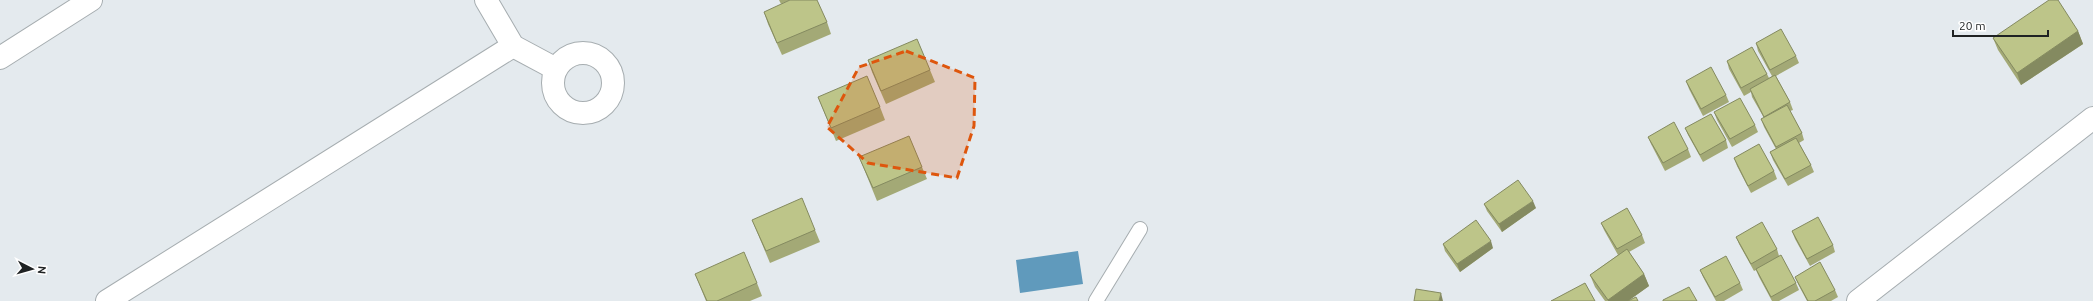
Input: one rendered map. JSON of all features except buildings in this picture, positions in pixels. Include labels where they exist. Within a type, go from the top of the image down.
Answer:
[{"type":"street","points":[[0,58],[91,0]]},
{"type":"street","points":[[486,0],[513,46],[556,69]]},
{"type":"street","points":[[107,301],[513,46]]},
{"type":"street","points":[[1858,301],[2093,118]]},
{"type":"lane","points":[[1096,301],[1140,229]]},
{"type":"highlighted area","points":[[906,51],[975,78],[974,126],[957,178],[868,163],[827,127],[859,67]]},
{"type":"water","points":[[1078,251],[1083,284],[1020,293],[1016,260]]}]
